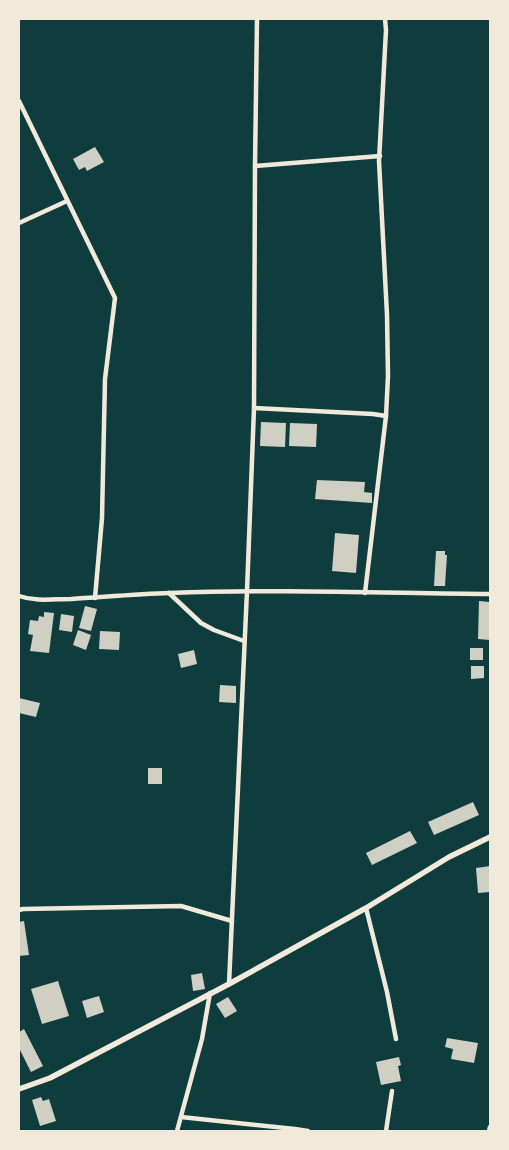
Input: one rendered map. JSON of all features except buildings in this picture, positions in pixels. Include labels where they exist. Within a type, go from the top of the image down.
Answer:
[{"type":"street","points":[[229,984],[254,408],[254,166],[257,19]]},
{"type":"street","points":[[365,593],[386,416],[388,376],[380,156],[385,19]]},
{"type":"street","points":[[19,101],[115,298],[105,379],[102,518],[95,598]]},
{"type":"street","points":[[254,166],[380,156]]},
{"type":"street","points":[[19,224],[67,201]]},
{"type":"street","points":[[254,408],[386,416]]},
{"type":"street","points":[[19,596],[40,600],[247,591],[490,594]]},
{"type":"street","points":[[169,593],[202,623],[214,630],[244,641]]},
{"type":"street","points":[[19,1089],[50,1078],[229,984],[366,908],[449,857],[490,837]]},
{"type":"street","points":[[19,910],[181,906],[232,921]]},
{"type":"street","points":[[366,908],[387,992],[396,1039]]},
{"type":"street","points":[[177,1131],[202,1039],[210,993]]},
{"type":"street","points":[[386,1131],[392,1091]]},
{"type":"street","points":[[181,1117],[308,1131]]},
{"type":"street","points":[[489,1131],[490,1127]]}]
